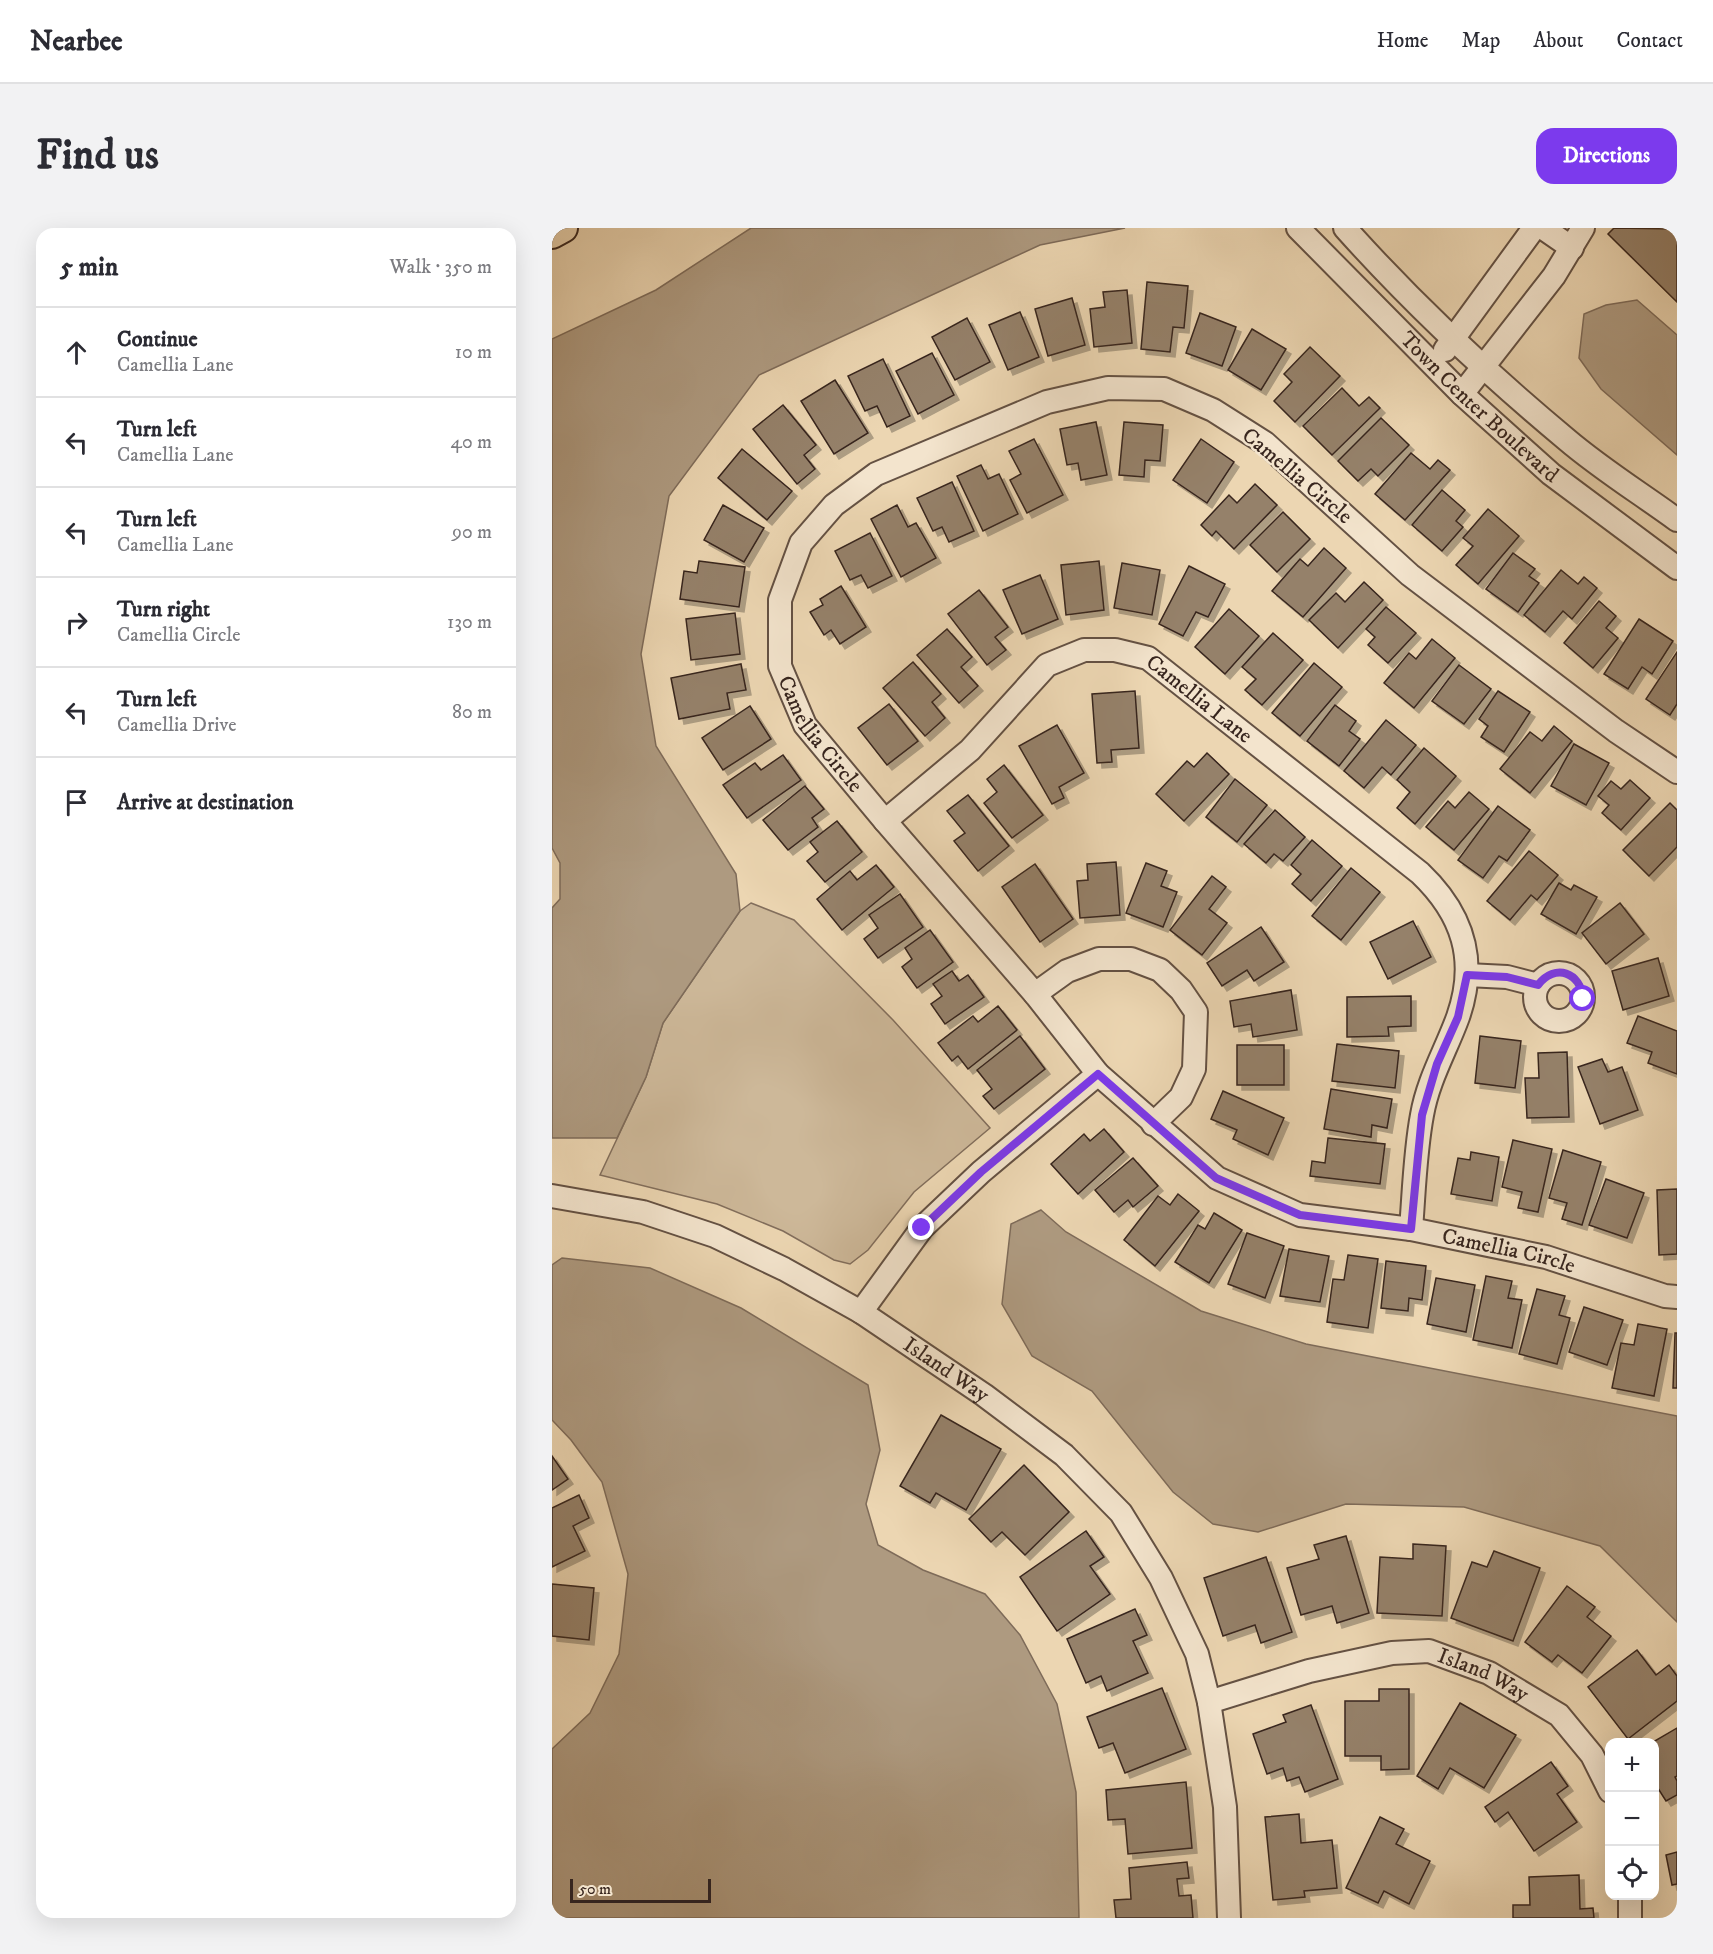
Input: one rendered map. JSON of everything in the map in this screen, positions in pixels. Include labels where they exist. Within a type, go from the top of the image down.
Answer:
[{"type":"main road","points":[[552,234],[563,228]]},
{"type":"street","name":"Town Center Boulevard","points":[[1298,228],[1432,366],[1551,474],[1677,568]]},
{"type":"street","name":"Town Center Boulevard","points":[[1345,228],[1453,341],[1568,441],[1677,520]]},
{"type":"street","points":[[1432,366],[1453,341],[1534,228]]},
{"type":"street","points":[[1543,228],[1572,248]]},
{"type":"street","points":[[1462,394],[1554,276],[1583,228]]},
{"type":"street","name":"Camellia Circle","points":[[1677,772],[1616,731],[1410,574],[1265,443],[1213,410],[1164,389],[1108,388],[1047,402],[876,474],[834,505],[801,543],[780,600],[780,666],[805,725],[1035,994],[1098,1074],[1216,1178],[1300,1215],[1411,1229],[1546,1257],[1665,1296],[1677,1297]]},
{"type":"street","name":"Camellia Lane","points":[[885,821],[970,750],[1047,665],[1084,650],[1115,650],[1148,658],[1430,883],[1459,927],[1467,959],[1467,975],[1458,1017],[1437,1064],[1422,1115],[1411,1229]]},
{"type":"street","points":[[1035,994],[1067,971],[1099,960],[1131,958],[1160,969],[1181,990],[1196,1012],[1194,1069],[1182,1097],[1153,1124]]},
{"type":"street","points":[[1467,975],[1507,977],[1538,985]]},
{"type":"street","points":[[861,1312],[922,1228],[981,1172],[1098,1074]]},
{"type":"street","name":"Island Way","points":[[552,1196],[643,1212],[715,1236],[784,1269],[861,1312],[984,1395],[1064,1455],[1120,1513],[1161,1578],[1197,1654],[1209,1702],[1225,1807],[1229,1918]]},
{"type":"street","name":"Island Way","points":[[1209,1702],[1309,1671],[1392,1653],[1429,1651],[1490,1673],[1559,1715],[1592,1755],[1605,1781]]},
{"type":"street","points":[[1630,1900],[1630,1918]]},
{"type":"shaded area","points":[[751,228],[1125,228],[1040,245],[759,375],[669,496],[641,654],[656,746],[736,874],[740,911],[663,1023],[646,1077],[617,1138],[552,1138],[552,908],[560,899],[560,863],[552,848],[552,339],[656,290]]},
{"type":"shaded area","points":[[1637,300],[1677,335],[1677,455],[1601,389],[1579,358],[1584,314],[1606,305]]},
{"type":"shaded area","points":[[751,903],[794,920],[893,1020],[990,1128],[914,1192],[868,1250],[850,1264],[834,1260],[783,1231],[717,1204],[600,1175],[646,1077],[663,1023],[740,911]]},
{"type":"shaded area","points":[[1041,1210],[1066,1232],[1201,1311],[1306,1344],[1677,1416],[1677,1622],[1600,1546],[1464,1507],[1346,1504],[1258,1532],[1213,1524],[1173,1492],[1092,1391],[1032,1356],[1002,1304],[1011,1224]]},
{"type":"shaded area","points":[[562,1258],[650,1268],[741,1308],[868,1385],[880,1450],[866,1504],[878,1545],[923,1570],[985,1594],[1020,1635],[1057,1704],[1076,1792],[1079,1918],[552,1918],[552,1749],[590,1713],[619,1654],[628,1574],[602,1482],[571,1440],[552,1420],[552,1265]]},
{"type":"building","points":[[1614,228],[1677,229],[1677,302],[1608,234]]},
{"type":"building","points":[[1147,282],[1188,286],[1184,328],[1173,327],[1170,352],[1141,349]]},
{"type":"building","points":[[1127,290],[1132,343],[1094,347],[1090,309],[1105,307],[1103,292]]},
{"type":"building","points":[[1072,298],[1085,345],[1048,356],[1035,309]]},
{"type":"building","points":[[1020,312],[1039,357],[1008,370],[989,325]]},
{"type":"building","points":[[1200,313],[1236,327],[1222,366],[1186,353]]},
{"type":"building","points":[[967,318],[990,362],[955,380],[932,337]]},
{"type":"building","points":[[1252,329],[1286,349],[1261,390],[1228,370]]},
{"type":"building","points":[[1310,347],[1340,376],[1295,422],[1274,401],[1292,382],[1284,374]]},
{"type":"building","points":[[932,353],[954,395],[918,414],[896,371]]},
{"type":"building","points":[[883,359],[910,416],[887,427],[877,406],[865,411],[848,376]]},
{"type":"building","points":[[835,380],[868,433],[834,454],[801,401]]},
{"type":"building","points":[[1342,388],[1359,406],[1369,397],[1380,408],[1332,455],[1303,426]]},
{"type":"building","points":[[783,405],[816,445],[804,455],[815,469],[797,484],[753,429]]},
{"type":"building","points":[[1381,418],[1409,445],[1378,476],[1371,469],[1358,481],[1338,461]]},
{"type":"building","points":[[1096,422],[1107,475],[1081,480],[1078,463],[1067,465],[1060,429]]},
{"type":"building","points":[[1124,422],[1163,425],[1160,461],[1145,460],[1144,477],[1119,475]]},
{"type":"building","points":[[1034,439],[1063,495],[1027,513],[1010,480],[1021,474],[1009,451]]},
{"type":"building","points":[[1201,439],[1234,462],[1207,503],[1173,480]]},
{"type":"building","points":[[742,449],[792,491],[767,520],[718,478]]},
{"type":"building","points":[[1411,453],[1430,469],[1438,460],[1450,470],[1405,520],[1375,494]]},
{"type":"building","points":[[981,465],[988,479],[999,474],[1018,514],[983,531],[957,476]]},
{"type":"building","points":[[952,482],[974,531],[949,542],[942,527],[933,531],[917,498]]},
{"type":"building","points":[[1255,484],[1277,505],[1234,549],[1216,531],[1212,536],[1201,525],[1229,495],[1237,503]]},
{"type":"building","points":[[1442,490],[1465,510],[1456,521],[1463,527],[1442,551],[1412,525]]},
{"type":"building","points":[[723,505],[764,528],[744,562],[704,540]]},
{"type":"building","points":[[897,505],[908,527],[916,523],[936,558],[901,577],[871,519]]},
{"type":"building","points":[[1488,509],[1519,536],[1478,584],[1456,565],[1473,546],[1463,538]]},
{"type":"building","points":[[1283,512],[1310,539],[1277,572],[1250,545]]},
{"type":"building","points":[[870,533],[892,576],[868,588],[861,575],[850,580],[835,551]]},
{"type":"building","points":[[1324,548],[1346,568],[1303,617],[1272,591],[1300,559],[1308,566]]},
{"type":"building","points":[[1513,553],[1535,569],[1529,576],[1539,583],[1518,612],[1486,589]]},
{"type":"building","points":[[699,561],[745,567],[739,607],[680,599],[684,571],[697,573]]},
{"type":"building","points":[[1099,561],[1104,610],[1066,615],[1061,565]]},
{"type":"building","points":[[1122,563],[1160,570],[1152,615],[1114,608]]},
{"type":"building","points":[[1189,566],[1225,584],[1208,617],[1196,612],[1183,636],[1159,624]]},
{"type":"building","points":[[1561,570],[1578,584],[1584,577],[1597,588],[1572,619],[1563,611],[1545,632],[1524,615]]},
{"type":"building","points":[[1040,575],[1058,619],[1022,634],[1003,590]]},
{"type":"building","points":[[1364,582],[1383,600],[1338,648],[1309,620],[1336,593],[1345,602]]},
{"type":"building","points":[[841,586],[866,627],[840,644],[831,630],[824,635],[810,612],[823,605],[820,599]]},
{"type":"building","points":[[979,590],[1008,627],[995,637],[1006,650],[987,665],[948,614]]},
{"type":"building","points":[[1599,601],[1616,616],[1606,628],[1618,638],[1593,668],[1564,643]]},
{"type":"building","points":[[1386,607],[1416,633],[1388,663],[1368,645],[1375,637],[1366,629]]},
{"type":"building","points":[[1229,609],[1259,636],[1225,674],[1195,647]]},
{"type":"building","points":[[735,613],[740,654],[691,660],[686,619]]},
{"type":"building","points":[[1639,619],[1673,641],[1652,674],[1642,667],[1628,689],[1604,674]]},
{"type":"building","points":[[947,629],[972,657],[961,667],[978,686],[959,703],[917,655]]},
{"type":"building","points":[[1273,633],[1303,660],[1262,705],[1245,690],[1256,679],[1242,667]]},
{"type":"building","points":[[1432,639],[1455,658],[1414,708],[1384,683],[1409,653],[1416,659]]},
{"type":"building","points":[[1677,652],[1677,704],[1670,715],[1646,699]]},
{"type":"building","points":[[913,662],[941,694],[932,702],[945,718],[925,736],[883,688]]},
{"type":"building","points":[[1314,663],[1342,687],[1300,736],[1272,713]]},
{"type":"building","points":[[741,664],[746,690],[727,693],[730,709],[679,719],[671,678]]},
{"type":"building","points":[[1459,665],[1491,689],[1464,724],[1432,701]]},
{"type":"building","points":[[1135,691],[1139,748],[1111,750],[1112,762],[1097,763],[1092,694]]},
{"type":"building","points":[[1498,691],[1530,712],[1504,752],[1481,737],[1488,726],[1479,719]]},
{"type":"building","points":[[889,704],[918,741],[887,765],[858,728]]},
{"type":"building","points":[[1335,705],[1356,721],[1349,731],[1360,739],[1339,766],[1307,741]]},
{"type":"building","points":[[750,706],[771,739],[723,770],[702,738]]},
{"type":"building","points":[[1386,720],[1416,745],[1391,775],[1382,767],[1364,788],[1344,771]]},
{"type":"building","points":[[1057,725],[1084,773],[1059,787],[1064,798],[1052,804],[1019,746]]},
{"type":"building","points":[[1554,726],[1572,741],[1530,793],[1500,769],[1530,732],[1542,741]]},
{"type":"building","points":[[1574,744],[1609,763],[1586,805],[1551,786]]},
{"type":"building","points":[[1424,748],[1456,776],[1415,824],[1397,808],[1410,792],[1397,780]]},
{"type":"building","points":[[1207,753],[1229,774],[1184,821],[1156,794],[1187,761],[1194,767]]},
{"type":"building","points":[[783,755],[801,780],[747,818],[723,785],[755,763],[761,770]]},
{"type":"building","points":[[1004,765],[1043,815],[1012,838],[984,803],[997,792],[987,779]]},
{"type":"building","points":[[1235,779],[1267,805],[1237,842],[1206,817]]},
{"type":"building","points":[[1630,780],[1650,798],[1621,830],[1602,813],[1609,805],[1598,796],[1611,781],[1621,789]]},
{"type":"building","points":[[805,786],[824,809],[812,818],[818,827],[788,850],[763,820]]},
{"type":"building","points":[[1469,792],[1489,809],[1454,850],[1426,827],[1448,801],[1455,808]]},
{"type":"building","points":[[968,795],[1009,846],[978,871],[954,841],[965,833],[947,811]]},
{"type":"building","points":[[1670,803],[1677,810],[1677,847],[1649,876],[1623,850]]},
{"type":"building","points":[[1498,806],[1530,830],[1507,861],[1499,856],[1483,878],[1458,860]]},
{"type":"building","points":[[1275,810],[1305,837],[1283,861],[1274,854],[1266,863],[1244,844]]},
{"type":"building","points":[[837,821],[862,852],[825,882],[807,861],[818,852],[810,842]]},
{"type":"building","points":[[1312,840],[1342,866],[1311,901],[1292,884],[1301,874],[1291,865]]},
{"type":"building","points":[[1529,851],[1558,875],[1537,900],[1531,895],[1510,920],[1487,901]]},
{"type":"building","points":[[1116,862],[1120,915],[1080,918],[1077,881],[1088,880],[1087,864]]},
{"type":"building","points":[[1146,863],[1167,871],[1161,886],[1177,892],[1163,927],[1126,913]]},
{"type":"building","points":[[1035,864],[1073,919],[1040,942],[1002,887]]},
{"type":"building","points":[[876,865],[894,887],[842,930],[817,899],[850,871],[857,880]]},
{"type":"building","points":[[1351,868],[1380,892],[1341,940],[1312,916]]},
{"type":"building","points":[[1212,876],[1226,887],[1209,909],[1227,923],[1202,955],[1170,930]]},
{"type":"building","points":[[1559,883],[1571,890],[1574,885],[1597,897],[1576,934],[1541,914]]},
{"type":"building","points":[[900,894],[923,927],[878,958],[864,939],[878,928],[869,915]]},
{"type":"building","points":[[1620,903],[1644,934],[1606,964],[1582,933]]},
{"type":"building","points":[[1413,921],[1431,957],[1388,979],[1370,942]]},
{"type":"building","points":[[1261,927],[1284,962],[1254,981],[1247,970],[1222,986],[1207,963]]},
{"type":"building","points":[[930,930],[953,962],[917,988],[902,967],[912,959],[905,948]]},
{"type":"building","points":[[1658,958],[1669,996],[1623,1010],[1612,971]]},
{"type":"building","points":[[952,971],[959,981],[968,975],[984,997],[945,1024],[931,1004],[942,996],[933,984]]},
{"type":"building","points":[[1291,990],[1297,1030],[1253,1037],[1251,1024],[1234,1027],[1230,1001]]},
{"type":"building","points":[[1411,996],[1411,1026],[1388,1027],[1389,1036],[1347,1037],[1347,997]]},
{"type":"building","points":[[998,1006],[1017,1030],[968,1069],[958,1056],[952,1061],[938,1043],[973,1016],[978,1022]]},
{"type":"building","points":[[1638,1016],[1677,1031],[1677,1074],[1648,1063],[1652,1052],[1627,1043]]},
{"type":"building","points":[[1020,1036],[1045,1069],[994,1109],[983,1096],[992,1089],[977,1070]]},
{"type":"building","points":[[1480,1036],[1521,1041],[1515,1088],[1475,1083]]},
{"type":"building","points":[[1337,1044],[1399,1051],[1395,1088],[1332,1081]]},
{"type":"building","points":[[1237,1045],[1284,1045],[1284,1085],[1237,1085]]},
{"type":"building","points":[[1567,1052],[1569,1117],[1527,1118],[1525,1078],[1539,1078],[1538,1053]]},
{"type":"building","points":[[1602,1059],[1608,1072],[1622,1067],[1638,1110],[1600,1124],[1578,1067]]},
{"type":"building","points":[[1331,1089],[1392,1099],[1387,1128],[1372,1125],[1371,1137],[1324,1129]]},
{"type":"building","points":[[1223,1091],[1284,1118],[1268,1155],[1233,1139],[1237,1130],[1211,1119]]},
{"type":"building","points":[[1104,1129],[1124,1152],[1078,1194],[1051,1164],[1084,1134],[1090,1141]]},
{"type":"building","points":[[1328,1138],[1385,1144],[1380,1184],[1310,1176],[1312,1161],[1325,1163]]},
{"type":"building","points":[[1513,1140],[1552,1149],[1538,1212],[1518,1208],[1522,1192],[1502,1187]]},
{"type":"building","points":[[1563,1150],[1601,1162],[1582,1225],[1562,1219],[1567,1203],[1549,1198]]},
{"type":"building","points":[[1471,1152],[1499,1157],[1492,1201],[1451,1194],[1458,1158],[1470,1160]]},
{"type":"building","points":[[1133,1158],[1158,1186],[1133,1207],[1128,1200],[1114,1212],[1095,1190]]},
{"type":"building","points":[[1606,1179],[1644,1193],[1627,1238],[1589,1225]]},
{"type":"building","points":[[1677,1189],[1677,1254],[1659,1255],[1657,1190]]},
{"type":"building","points":[[1178,1194],[1199,1211],[1155,1266],[1124,1240],[1158,1196],[1170,1205]]},
{"type":"building","points":[[1214,1213],[1242,1230],[1209,1283],[1175,1262],[1198,1225],[1205,1229]]},
{"type":"building","points":[[1247,1233],[1284,1246],[1265,1298],[1228,1284]]},
{"type":"building","points":[[1289,1249],[1329,1256],[1320,1302],[1280,1296]]},
{"type":"building","points":[[1348,1255],[1378,1259],[1368,1328],[1327,1322],[1333,1279],[1344,1280]]},
{"type":"building","points":[[1386,1261],[1426,1266],[1422,1300],[1409,1298],[1408,1311],[1381,1308]]},
{"type":"building","points":[[1486,1276],[1512,1281],[1508,1298],[1522,1300],[1512,1348],[1473,1340]]},
{"type":"building","points":[[1436,1278],[1475,1285],[1466,1332],[1427,1324]]},
{"type":"building","points":[[1537,1289],[1565,1296],[1559,1315],[1570,1318],[1557,1364],[1519,1354]]},
{"type":"building","points":[[1584,1307],[1623,1320],[1607,1365],[1569,1352]]},
{"type":"building","points":[[1638,1324],[1667,1329],[1654,1396],[1612,1388],[1621,1343],[1634,1345]]},
{"type":"building","points":[[1675,1333],[1677,1333],[1677,1388],[1673,1388]]},
{"type":"building","points":[[941,1415],[1001,1449],[966,1510],[936,1493],[930,1503],[900,1486]]},
{"type":"building","points":[[552,1456],[568,1479],[552,1490]]},
{"type":"building","points":[[1024,1465],[1069,1512],[1025,1555],[1002,1532],[991,1542],[969,1519]]},
{"type":"building","points":[[579,1495],[589,1518],[573,1526],[585,1551],[552,1567],[552,1508]]},
{"type":"building","points":[[1086,1531],[1104,1557],[1090,1566],[1110,1594],[1057,1631],[1020,1577]]},
{"type":"building","points":[[1346,1536],[1369,1613],[1337,1623],[1332,1606],[1301,1615],[1287,1568],[1319,1559],[1314,1545]]},
{"type":"building","points":[[1413,1544],[1446,1546],[1442,1616],[1377,1613],[1380,1557],[1413,1559]]},
{"type":"building","points":[[1494,1551],[1540,1568],[1513,1641],[1451,1618],[1472,1562],[1487,1567]]},
{"type":"building","points":[[1266,1557],[1292,1632],[1261,1643],[1255,1625],[1223,1636],[1204,1578]]},
{"type":"building","points":[[552,1584],[594,1588],[589,1640],[552,1636]]},
{"type":"building","points":[[1567,1586],[1595,1607],[1587,1617],[1611,1636],[1582,1673],[1558,1655],[1552,1662],[1525,1642]]},
{"type":"building","points":[[1135,1609],[1147,1635],[1133,1641],[1148,1673],[1107,1691],[1101,1676],[1086,1683],[1067,1639]]},
{"type":"building","points":[[1637,1650],[1656,1675],[1669,1665],[1677,1676],[1677,1701],[1627,1738],[1588,1687]]},
{"type":"building","points":[[1162,1688],[1186,1749],[1125,1773],[1113,1743],[1099,1748],[1087,1717]]},
{"type":"building","points":[[1379,1689],[1409,1689],[1409,1769],[1381,1770],[1381,1756],[1345,1756],[1345,1701],[1379,1701]]},
{"type":"building","points":[[1460,1703],[1516,1735],[1484,1788],[1450,1768],[1438,1789],[1417,1776]]},
{"type":"building","points":[[1311,1705],[1338,1779],[1305,1792],[1299,1777],[1287,1781],[1283,1768],[1267,1774],[1253,1734],[1286,1722],[1283,1715]]},
{"type":"building","points":[[1677,1728],[1677,1776],[1675,1777],[1677,1795],[1666,1801],[1659,1790],[1659,1738]]},
{"type":"building","points":[[1551,1762],[1568,1786],[1557,1794],[1577,1822],[1534,1851],[1508,1812],[1495,1822],[1485,1807]]},
{"type":"building","points":[[1186,1782],[1192,1848],[1128,1854],[1125,1819],[1108,1820],[1106,1790]]},
{"type":"building","points":[[1299,1814],[1301,1843],[1332,1840],[1337,1888],[1304,1891],[1305,1897],[1273,1900],[1265,1817]]},
{"type":"building","points":[[1380,1817],[1404,1829],[1396,1844],[1430,1861],[1409,1904],[1384,1891],[1378,1903],[1346,1888]]},
{"type":"building","points":[[1677,1852],[1677,1884],[1672,1885],[1666,1855]]},
{"type":"building","points":[[1187,1862],[1189,1878],[1177,1879],[1179,1896],[1191,1895],[1193,1918],[1116,1918],[1114,1900],[1131,1899],[1129,1868]]},
{"type":"building","points":[[1579,1875],[1580,1909],[1593,1908],[1594,1918],[1513,1918],[1513,1905],[1530,1905],[1529,1877]]},
{"type":"route","points":[[922,1228],[981,1172],[1098,1074],[1216,1178],[1300,1215],[1411,1229],[1422,1115],[1437,1064],[1458,1017],[1467,975],[1507,977],[1538,985],[1544,977],[1562,972],[1578,982],[1583,999]]}]
